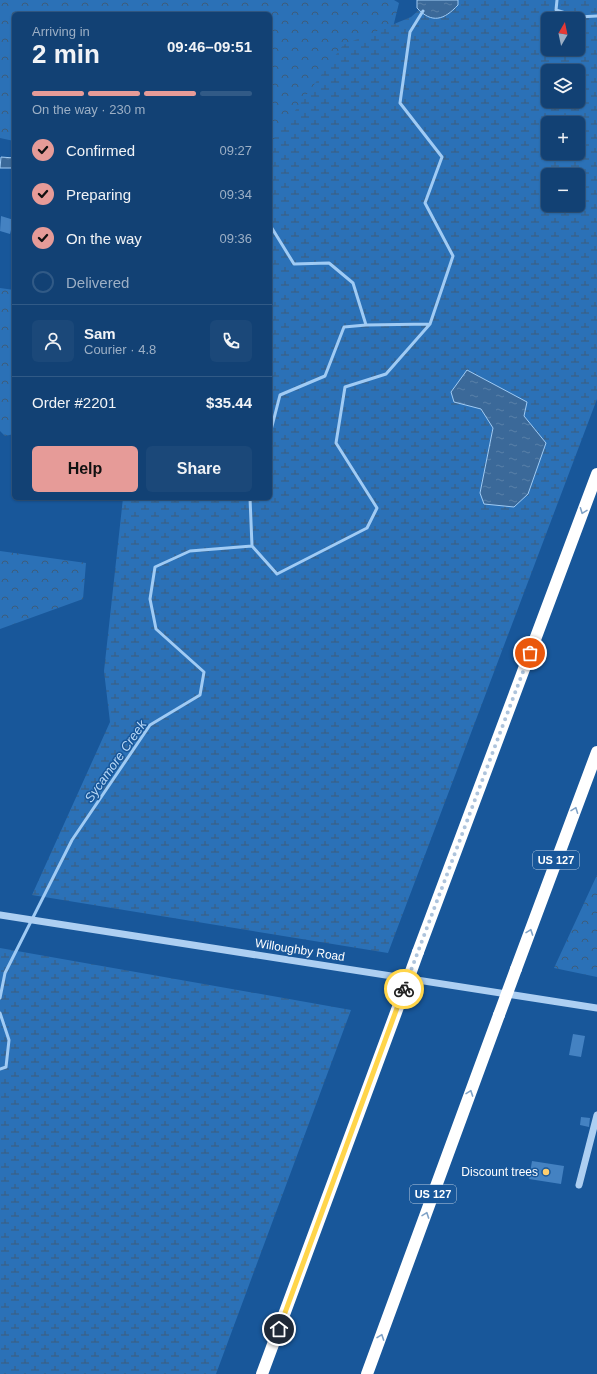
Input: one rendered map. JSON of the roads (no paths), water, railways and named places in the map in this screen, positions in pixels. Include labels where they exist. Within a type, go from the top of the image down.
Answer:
[{"type":"highway","points":[[262,1374],[597,474]]},
{"type":"highway","name":"US 127","points":[[367,1374],[597,752]]},
{"type":"street","name":"Willoughby Road","points":[[0,915],[597,1008]]},
{"type":"street","points":[[579,1185],[597,1115]]},
{"type":"water","points":[[417,0],[458,0],[458,5],[443,17],[433,18],[422,13],[417,8]]},
{"type":"water","points":[[1,157],[12,158],[12,168],[0,168]]},
{"type":"water","points":[[467,370],[527,402],[524,416],[546,443],[528,494],[514,507],[484,504],[480,493],[493,428],[481,409],[454,402],[451,392]]},
{"type":"waterway","name":"Sycamore Creek","points":[[557,0],[556,10],[578,17],[597,16]]},
{"type":"waterway","name":"Sycamore Creek","points":[[272,228],[294,264],[329,263],[353,283],[366,325],[430,324],[453,256],[425,203],[442,157],[400,103],[410,32],[423,11]]},
{"type":"waterway","points":[[252,546],[277,574],[367,528],[377,508],[336,443],[345,387],[386,374],[430,324]]},
{"type":"waterway","points":[[272,426],[280,395],[325,376],[344,327],[366,325]]},
{"type":"waterway","name":"Sycamore Creek","points":[[0,998],[5,973],[72,840],[150,725],[200,695],[204,672],[156,629],[150,599],[155,567],[190,551],[252,546],[250,500]]},
{"type":"waterway","name":"Sycamore Creek","points":[[0,1013],[9,1040],[6,1067],[0,1069]]},
{"type":"place","name":"Discount trees","points":[[546,1172]]}]
